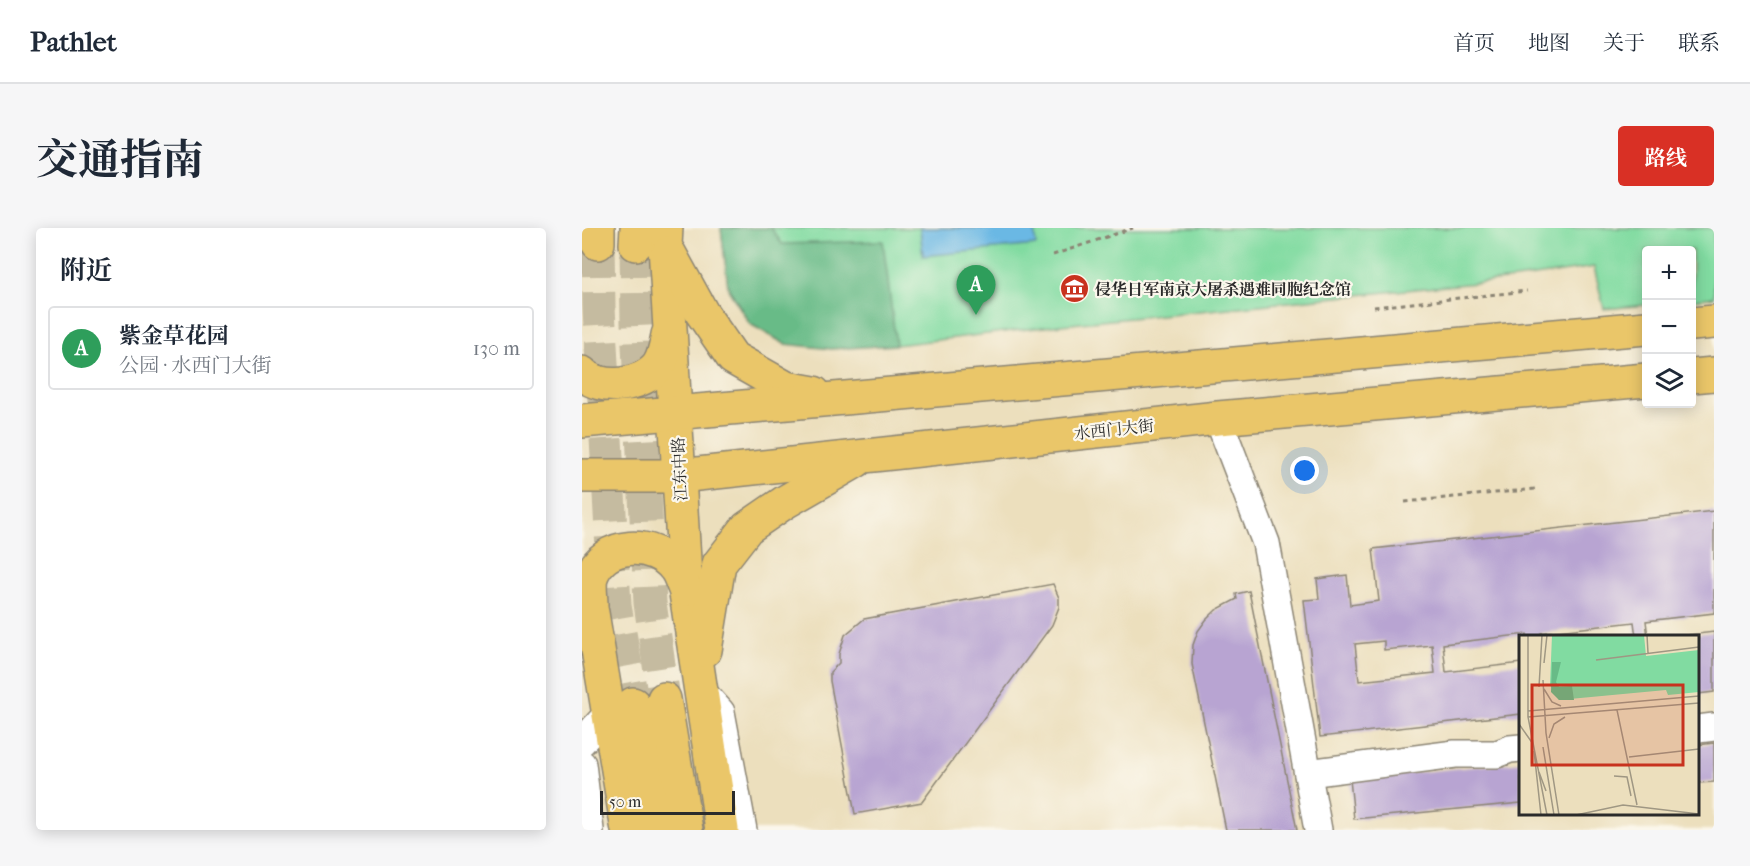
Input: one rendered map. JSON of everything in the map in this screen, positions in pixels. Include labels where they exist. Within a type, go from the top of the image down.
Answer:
[{"type":"main road","name":"江东中路","points":[[651,237],[670,327],[686,593],[722,830]]},
{"type":"main road","points":[[651,237],[734,358],[786,388],[839,397]]},
{"type":"main road","points":[[1696,324],[1714,322]]},
{"type":"main road","points":[[582,373],[588,380],[610,384],[633,382],[651,375],[661,363],[670,327]]},
{"type":"main road","points":[[582,421],[1642,328]]},
{"type":"main road","points":[[1696,376],[1714,374]]},
{"type":"main road","name":"水西门大街","points":[[582,476],[679,476],[1218,418],[1642,380]]},
{"type":"main road","points":[[701,690],[708,626],[719,564],[747,528],[784,502],[865,455]]},
{"type":"main road","points":[[592,613],[590,578],[601,560],[619,550],[643,548],[660,554],[676,568],[686,593]]},
{"type":"main road","points":[[582,578],[592,613],[635,705],[686,830]]},
{"type":"main road","points":[[582,660],[635,705],[654,830]]},
{"type":"main road","points":[[628,830],[635,705]]},
{"type":"street","points":[[1218,418],[1266,543],[1318,830]]},
{"type":"street","points":[[701,690],[721,712],[743,830]]},
{"type":"street","points":[[582,742],[635,705]]},
{"type":"street","points":[[1699,729],[1714,727]]},
{"type":"street","points":[[1308,773],[1455,754],[1497,754],[1519,748]]},
{"type":"street","points":[[582,764],[590,830]]},
{"type":"path","points":[[1053,255],[1133,228]]},
{"type":"path","points":[[1374,307],[1527,291]]},
{"type":"path","points":[[1405,502],[1536,489]]},
{"type":"green space","name":"侵华日军南京大屠杀遇难同胞纪念馆","points":[[721,228],[1714,228],[1714,297],[1696,299],[1696,246],[1642,246],[1642,305],[1604,309],[1594,267],[1515,279],[1061,325],[896,345],[895,343],[785,344],[750,324],[729,291]]},
{"type":"green space","points":[[721,228],[771,228],[782,244],[883,241],[896,345],[831,349],[785,344],[750,324],[728,287]]},
{"type":"water","points":[[920,228],[1034,228],[1036,245],[923,256]]},
{"type":"building","points":[[1714,511],[1714,613],[1646,621],[1648,635],[1636,635],[1634,622],[1541,633],[1541,635],[1527,634],[1443,644],[1446,672],[1519,663],[1519,714],[1320,737],[1304,600],[1319,599],[1317,579],[1347,575],[1350,605],[1379,601],[1373,549]],"holes":[[[1384,641],[1384,650],[1432,645],[1435,673],[1359,681],[1355,644]]]},
{"type":"building","points":[[1053,584],[1059,598],[1059,607],[1052,625],[922,802],[855,814],[830,681],[830,672],[839,663],[839,654],[845,635],[864,619]]},
{"type":"building","points":[[1249,591],[1297,830],[1226,830],[1192,664],[1193,645],[1198,631],[1206,620],[1216,610],[1237,599],[1236,594]]},
{"type":"building","points":[[1714,632],[1714,692],[1699,694],[1699,635],[1689,635]]},
{"type":"building","points":[[1714,743],[1714,782],[1699,783],[1699,745]]},
{"type":"building","points":[[1519,762],[1519,803],[1354,819],[1350,779]]},
{"type":"tunnel","points":[[598,243],[599,308],[615,606],[633,704]]},
{"type":"tunnel","points":[[636,244],[637,323],[650,603],[664,699]]},
{"type":"place","name":"侵华日军南京大屠杀遇难同胞纪念馆","points":[[1074,289]]},
{"type":"place","name":"紫金草花园","points":[[976,315]]}]
